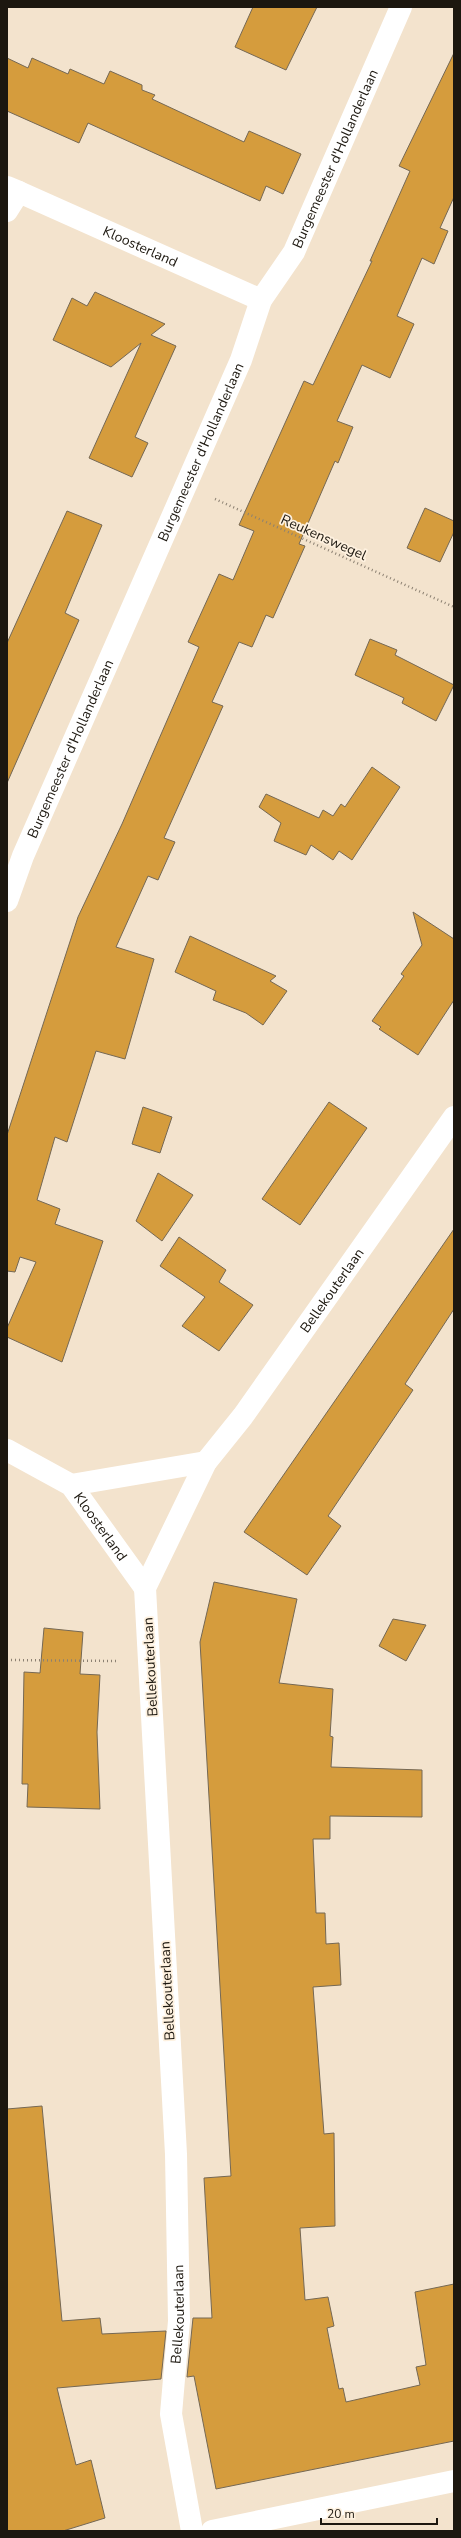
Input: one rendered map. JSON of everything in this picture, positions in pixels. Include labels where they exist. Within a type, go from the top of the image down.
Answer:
[{"type":"street","name":"Burgemeester d'Hollanderlaan","points":[[7,901],[23,856],[187,486],[241,360],[261,300],[294,252],[401,7]]},
{"type":"street","name":"Kloosterland","points":[[7,211],[13,189],[261,300]]},
{"type":"street","name":"Bellekouterlaan","points":[[192,2531],[171,2414],[179,2321],[176,2154],[145,1588],[206,1462],[243,1416],[454,1116]]},
{"type":"street","name":"Kloosterland","points":[[7,1450],[71,1485],[145,1588]]},
{"type":"street","points":[[71,1485],[206,1462]]},
{"type":"street","points":[[212,2531],[454,2481]]},
{"type":"path","name":"Reukenswegel","points":[[187,486],[454,606]]},
{"type":"path","points":[[7,1660],[149,1661]]},
{"type":"building","points":[[253,7],[317,7],[286,70],[235,47]]},
{"type":"building","points":[[454,53],[454,197],[440,228],[448,231],[434,264],[422,258],[397,316],[414,324],[390,378],[362,365],[337,421],[353,427],[338,463],[335,461],[299,544],[305,546],[273,618],[266,615],[252,647],[239,642],[212,702],[223,706],[164,838],[175,842],[158,880],[148,876],[116,947],[154,959],[125,1059],[96,1051],[67,1142],[55,1137],[37,1200],[60,1209],[55,1224],[103,1241],[62,1362],[7,1337],[7,1328],[36,1262],[20,1257],[15,1272],[7,1271],[7,1135],[78,917],[122,824],[199,647],[188,642],[219,574],[233,580],[254,531],[239,525],[304,381],[313,385],[372,261],[370,261],[410,171],[399,166]]},
{"type":"building","points":[[7,58],[28,68],[32,58],[68,74],[70,69],[104,84],[110,71],[142,85],[142,90],[155,95],[152,99],[244,142],[249,131],[301,154],[283,194],[266,186],[260,201],[88,123],[79,143],[7,111]]},
{"type":"building","points":[[95,292],[165,324],[151,335],[176,346],[135,437],[148,443],[132,477],[89,458],[141,343],[111,367],[53,340],[72,298],[87,306]]},
{"type":"building","points":[[425,508],[454,521],[454,532],[440,562],[407,548]]},
{"type":"building","points":[[67,511],[102,525],[65,613],[79,620],[7,783],[7,643]]},
{"type":"building","points":[[370,639],[397,650],[395,655],[454,685],[436,721],[402,703],[404,698],[355,675]]},
{"type":"building","points":[[372,767],[400,787],[352,860],[339,851],[333,860],[311,845],[306,855],[274,841],[281,823],[259,807],[266,794],[319,818],[323,810],[333,816],[341,804],[345,807]]},
{"type":"building","points":[[413,912],[454,939],[454,1000],[418,1055],[379,1029],[381,1027],[372,1021],[404,976],[401,974],[422,945]]},
{"type":"building","points":[[190,936],[276,976],[270,981],[287,991],[263,1025],[246,1013],[213,1000],[216,991],[175,972]]},
{"type":"building","points":[[329,1102],[367,1128],[300,1225],[262,1199]]},
{"type":"building","points":[[143,1107],[172,1117],[160,1153],[132,1144]]},
{"type":"building","points":[[158,1173],[193,1195],[162,1241],[136,1221]]},
{"type":"building","points":[[454,1229],[454,1309],[405,1384],[413,1390],[328,1516],[341,1526],[307,1575],[244,1532]]},
{"type":"building","points":[[179,1237],[226,1270],[219,1282],[253,1305],[219,1351],[182,1326],[205,1297],[160,1266]]},
{"type":"building","points":[[214,1582],[297,1599],[279,1683],[333,1689],[330,1736],[333,1737],[331,1767],[422,1770],[422,1817],[330,1816],[330,1839],[313,1839],[316,1913],[325,1913],[326,1944],[339,1943],[341,1985],[313,1987],[324,2134],[334,2133],[335,2226],[300,2228],[305,2300],[328,2297],[334,2326],[327,2328],[339,2389],[343,2388],[346,2402],[420,2385],[416,2367],[426,2365],[415,2292],[454,2284],[454,2441],[216,2489],[194,2376],[187,2377],[193,2318],[212,2318],[204,2178],[231,2176],[200,1642]]},
{"type":"building","points":[[393,1619],[426,1625],[406,1661],[379,1646]]},
{"type":"building","points":[[44,1628],[83,1632],[80,1674],[100,1675],[97,1732],[100,1809],[27,1807],[28,1784],[22,1784],[24,1672],[40,1673]]},
{"type":"building","points":[[42,2106],[62,2321],[100,2318],[102,2334],[166,2331],[161,2379],[57,2388],[76,2465],[91,2460],[105,2518],[63,2531],[7,2531],[7,2109]]}]
